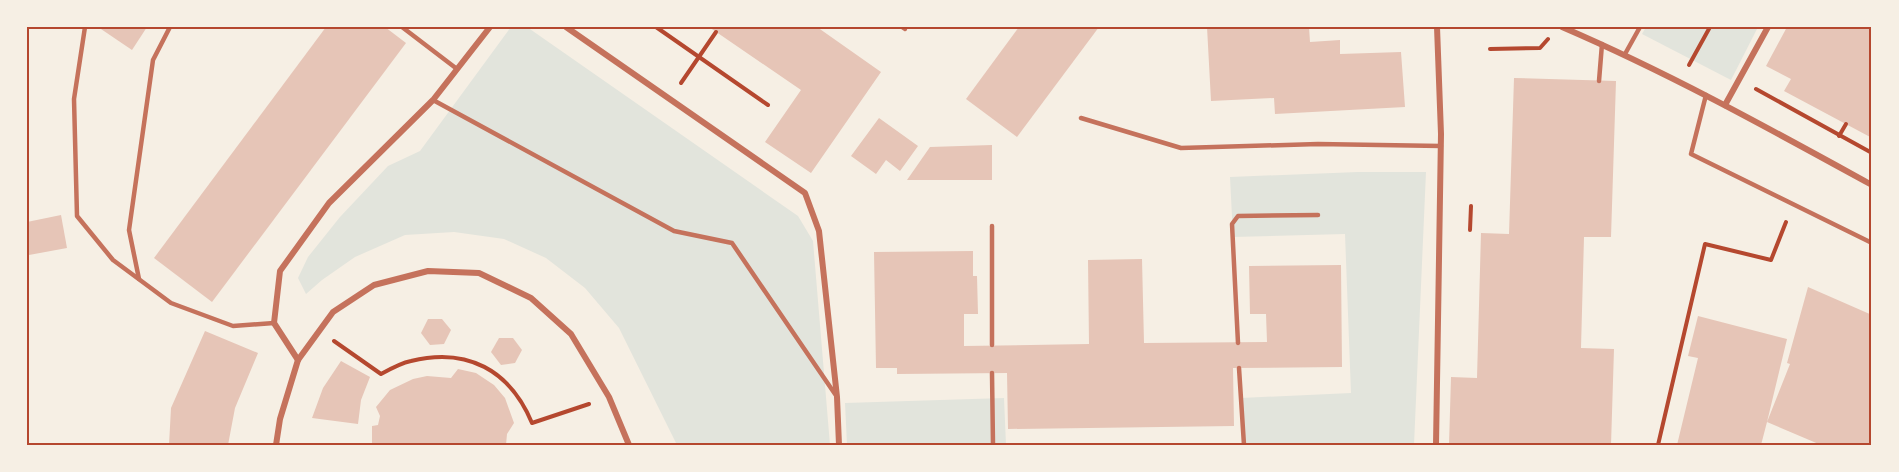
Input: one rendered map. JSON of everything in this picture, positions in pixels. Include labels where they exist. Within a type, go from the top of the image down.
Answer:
[{"type":"street","points":[[298,360],[274,323],[280,271],[329,203],[433,100],[490,27]]},
{"type":"street","points":[[566,27],[805,193],[819,231],[837,396],[839,445]]},
{"type":"street","points":[[1436,445],[1441,146],[1437,27]]},
{"type":"street","points":[[1562,27],[1625,54],[1706,95],[1872,185]]},
{"type":"street","points":[[1725,105],[1768,27]]},
{"type":"street","points":[[276,445],[280,419],[298,360],[333,312],[374,285],[428,271],[479,273],[531,298],[571,334],[609,397],[629,445]]},
{"type":"lane","points":[[86,27],[74,99],[77,216],[113,260],[171,303],[233,326],[274,323]]},
{"type":"lane","points":[[139,279],[129,230],[153,60],[170,27]]},
{"type":"lane","points":[[402,27],[457,69]]},
{"type":"lane","points":[[1625,54],[1640,27]]},
{"type":"lane","points":[[1599,81],[1602,44]]},
{"type":"lane","points":[[1706,95],[1691,154],[1872,243]]},
{"type":"lane","points":[[433,100],[674,231],[732,243],[837,396]]},
{"type":"lane","points":[[1081,118],[1181,148],[1318,144],[1441,146]]},
{"type":"lane","points":[[1238,343],[1232,236],[1234,219],[1238,216],[1318,215]]},
{"type":"lane","points":[[992,226],[993,345]]},
{"type":"lane","points":[[1239,368],[1244,445]]},
{"type":"lane","points":[[992,373],[993,445]]},
{"type":"path","points":[[656,27],[768,105]]},
{"type":"path","points":[[1680,82],[1710,27]]},
{"type":"path","points":[[681,83],[716,32]]},
{"type":"path","points":[[1490,49],[1540,48],[1552,34]]},
{"type":"path","points":[[1739,80],[1872,153]]},
{"type":"path","points":[[1470,230],[1471,206]]},
{"type":"path","points":[[1658,445],[1705,244],[1771,260],[1779,239]]},
{"type":"path","points":[[319,330],[381,374],[408,361],[428,357],[462,359],[487,367],[507,381],[524,404],[532,423],[609,397]]},
{"type":"shaded area","points":[[511,27],[527,27],[798,216],[813,241],[830,445],[677,445],[619,328],[585,288],[546,258],[504,239],[454,232],[405,235],[355,257],[306,294],[298,278],[308,257],[340,217],[388,166],[420,151]]},
{"type":"shaded area","points":[[1646,27],[1758,27],[1731,80],[1642,34]]},
{"type":"shaded area","points":[[1426,172],[1414,445],[1243,445],[1241,398],[1351,393],[1345,234],[1233,237],[1230,177]]},
{"type":"shaded area","points":[[1004,398],[1006,445],[847,445],[845,403]]},
{"type":"building","points":[[98,27],[147,27],[132,50]]},
{"type":"building","points":[[326,27],[385,27],[406,43],[212,302],[154,258]]},
{"type":"building","points":[[709,27],[817,27],[881,72],[811,173],[765,142],[801,90]]},
{"type":"building","points":[[1019,27],[1099,27],[1017,137],[966,99]]},
{"type":"building","points":[[1207,27],[1309,27],[1310,42],[1340,40],[1340,54],[1401,52],[1405,107],[1275,114],[1274,98],[1211,101]]},
{"type":"building","points":[[1787,27],[1872,27],[1872,138],[1784,91],[1791,79],[1766,66]]},
{"type":"building","points":[[1514,78],[1616,81],[1611,237],[1584,237],[1581,348],[1614,349],[1611,445],[1449,445],[1451,377],[1477,378],[1481,233],[1509,234]]},
{"type":"building","points":[[879,118],[918,146],[900,171],[886,160],[876,174],[851,156]]},
{"type":"building","points":[[992,145],[992,180],[907,180],[930,147]]},
{"type":"building","points":[[61,215],[67,248],[29,255],[27,222]]},
{"type":"building","points":[[973,251],[973,276],[977,276],[978,314],[964,314],[964,346],[1089,344],[1088,260],[1142,259],[1144,343],[1267,342],[1266,314],[1250,314],[1249,266],[1341,265],[1342,367],[1233,368],[1234,426],[1008,429],[1007,373],[897,374],[897,368],[876,368],[874,252]]},
{"type":"building","points":[[1808,287],[1872,315],[1872,440],[1870,445],[1821,445],[1767,422],[1790,364],[1787,363]]},
{"type":"building","points":[[1698,316],[1787,339],[1761,445],[1677,445],[1698,358],[1688,356]]},
{"type":"building","points":[[428,319],[442,319],[451,330],[444,344],[430,345],[421,333]]},
{"type":"building","points":[[205,331],[258,353],[235,408],[228,445],[169,445],[171,408]]},
{"type":"building","points":[[499,338],[513,338],[522,350],[515,363],[501,365],[491,352]]},
{"type":"building","points":[[341,361],[370,377],[361,400],[358,424],[312,418],[323,388]]},
{"type":"building","points":[[458,369],[476,373],[494,385],[505,398],[514,423],[507,434],[506,445],[372,445],[372,426],[378,425],[380,416],[376,407],[390,390],[413,379],[427,376],[451,378]]}]
